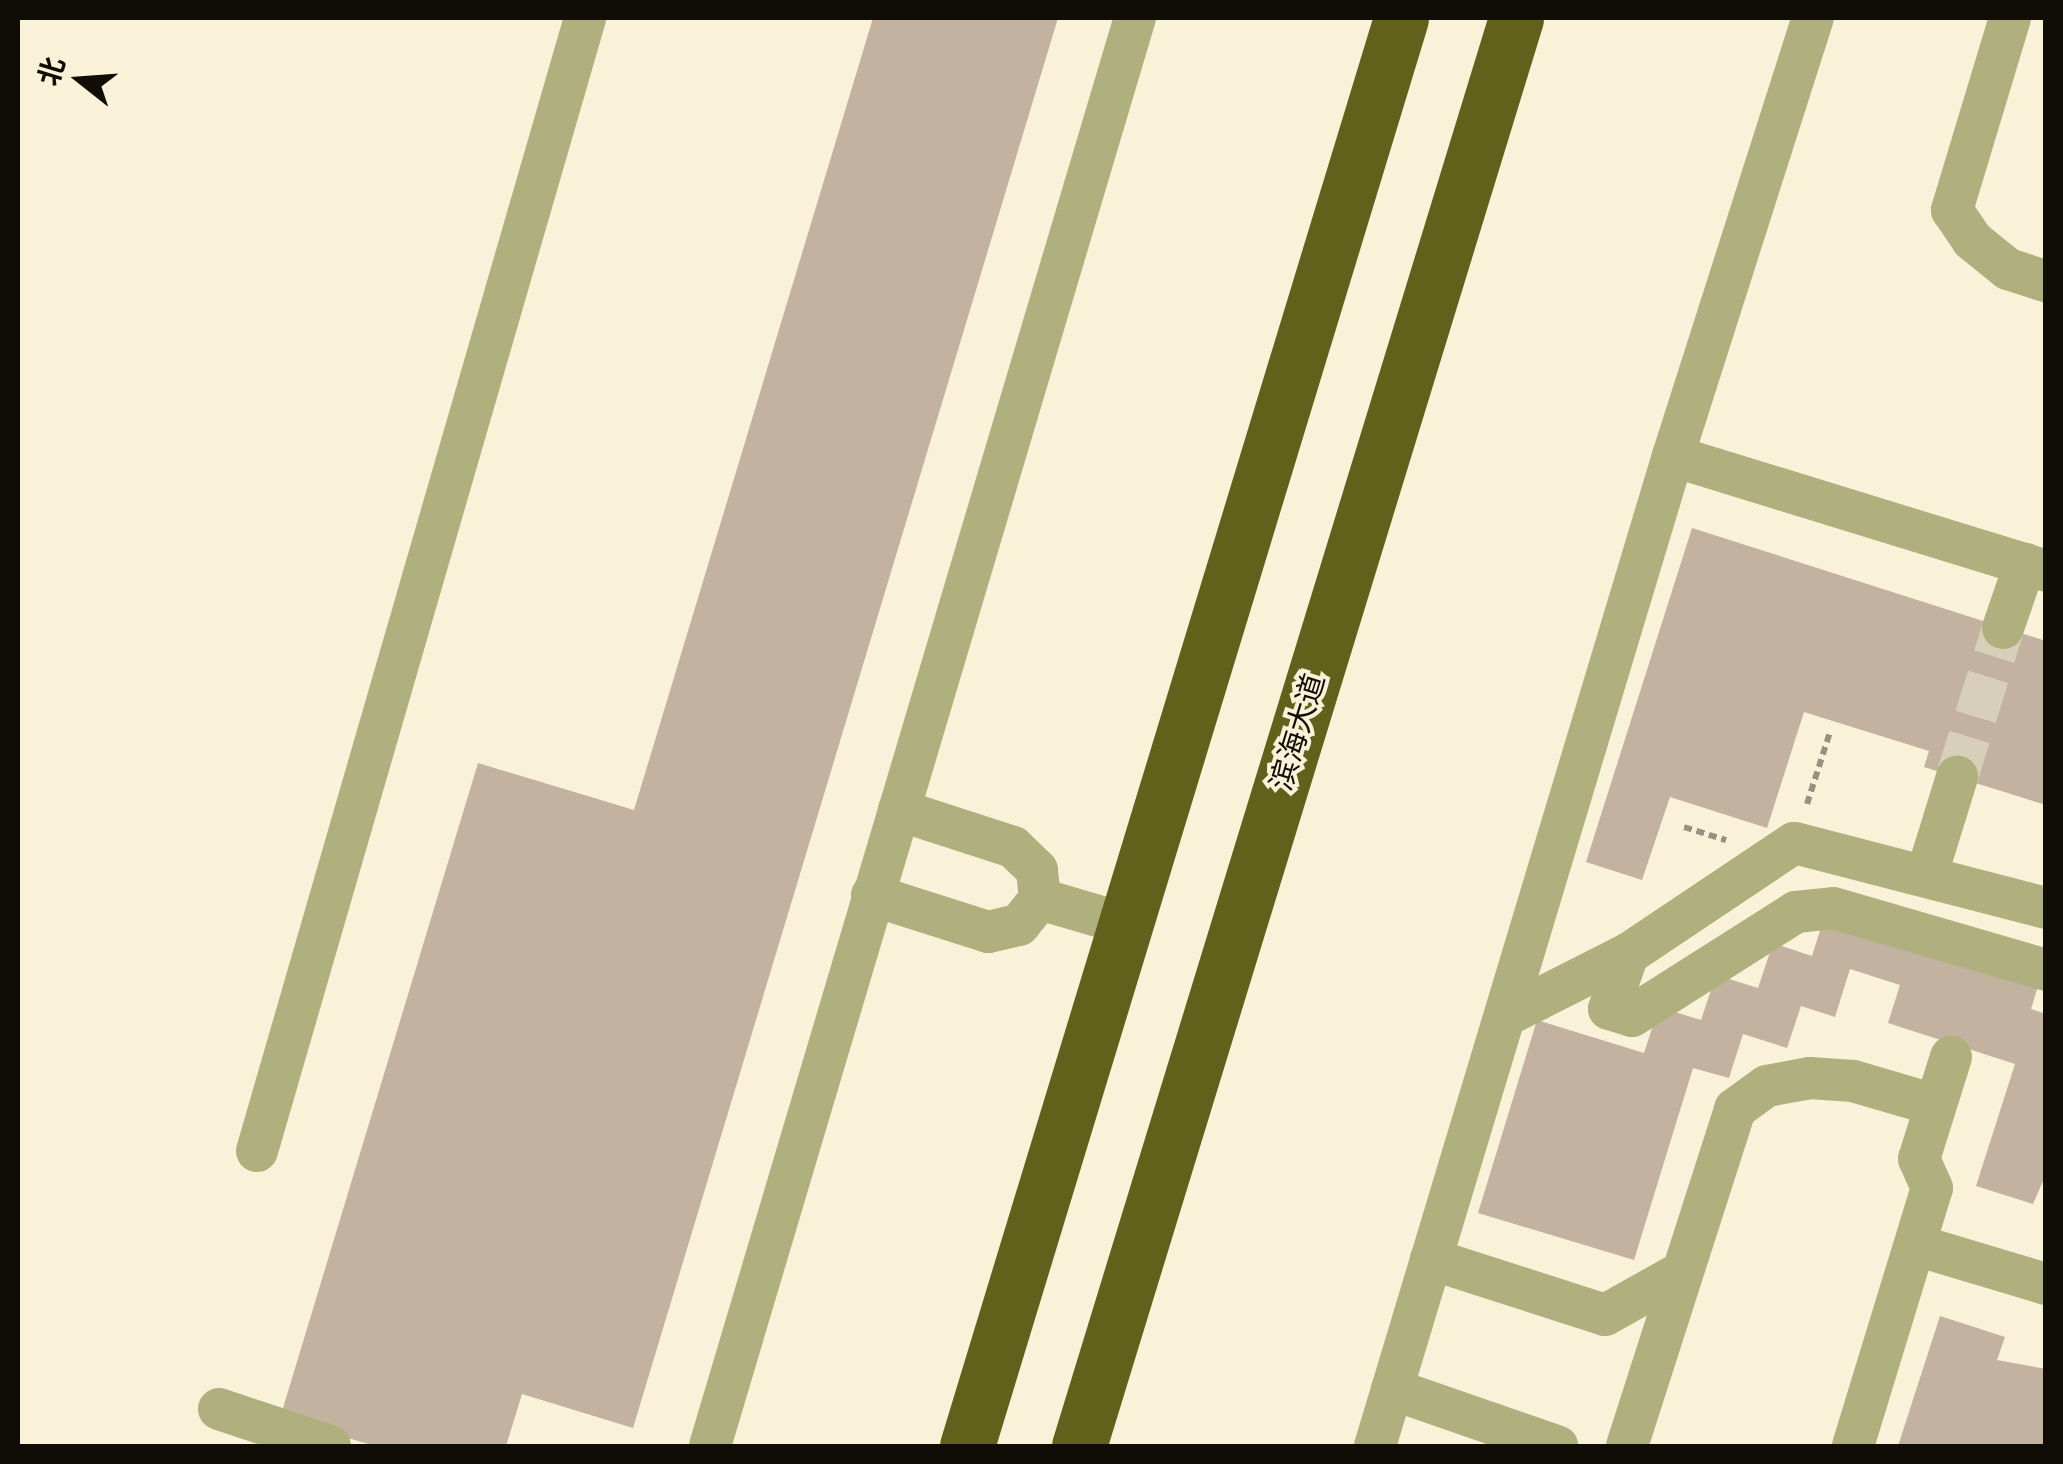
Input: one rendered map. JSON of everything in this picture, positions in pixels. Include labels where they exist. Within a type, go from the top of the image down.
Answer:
[{"type":"highway","points":[[967,1446],[1400,18]]},
{"type":"highway","name":"滨海大道","points":[[1079,1446],[1516,18]]},
{"type":"street","points":[[257,1150],[584,18]]},
{"type":"street","points":[[710,1446],[1135,18]]},
{"type":"street","points":[[1375,1446],[1674,456],[1814,18]]},
{"type":"street","points":[[2010,18],[1952,210],[1972,240],[2008,269],[2046,281]]},
{"type":"street","points":[[1674,456],[2035,568],[2003,628]]},
{"type":"street","points":[[1927,874],[1956,778]]},
{"type":"street","points":[[872,895],[988,932],[1018,925],[1040,899],[1037,870],[1012,846],[899,810]]},
{"type":"street","points":[[1505,1016],[1628,954],[1794,843],[1927,874],[2046,908]]},
{"type":"street","points":[[1040,899],[1125,924]]},
{"type":"street","points":[[1628,954],[1609,1009],[1632,1016],[1796,912],[1833,908],[2046,970]]},
{"type":"street","points":[[1852,1446],[1932,1188],[1919,1158],[1951,1057]]},
{"type":"street","points":[[1627,1446],[1734,1110],[1767,1086],[1810,1078],[1853,1081],[1935,1105]]},
{"type":"street","points":[[1916,1245],[2046,1284]]},
{"type":"street","points":[[1432,1259],[1606,1315],[1680,1273]]},
{"type":"street","points":[[1392,1390],[1557,1446]]},
{"type":"street","points":[[219,1409],[330,1446]]},
{"type":"path","points":[[1794,843],[1830,732]]},
{"type":"building","points":[[873,18],[1058,18],[633,1428],[522,1394],[506,1446],[375,1446],[280,1418],[478,763],[634,810]]},
{"type":"building","points":[[1692,528],[2046,641],[2046,805],[1924,767],[1929,751],[1804,712],[1767,828],[1670,797],[1642,880],[1586,862]]},
{"type":"building","points":[[1825,915],[2039,983],[2031,1009],[2046,1014],[2046,1174],[2033,1204],[1976,1186],[2015,1064],[1888,1023],[1900,985],[1850,969],[1835,1017],[1801,1006],[1787,1048],[1743,1034],[1729,1078],[1693,1068],[1634,1260],[1478,1213],[1537,1020],[1644,1053],[1659,1007],[1701,1020],[1716,975],[1758,988],[1773,943],[1812,956]]},
{"type":"building","points":[[1940,1316],[2005,1337],[1997,1360],[2046,1369],[2046,1446],[1898,1446]]},
{"type":"tunnel","points":[[1957,777],[2003,628]]}]
